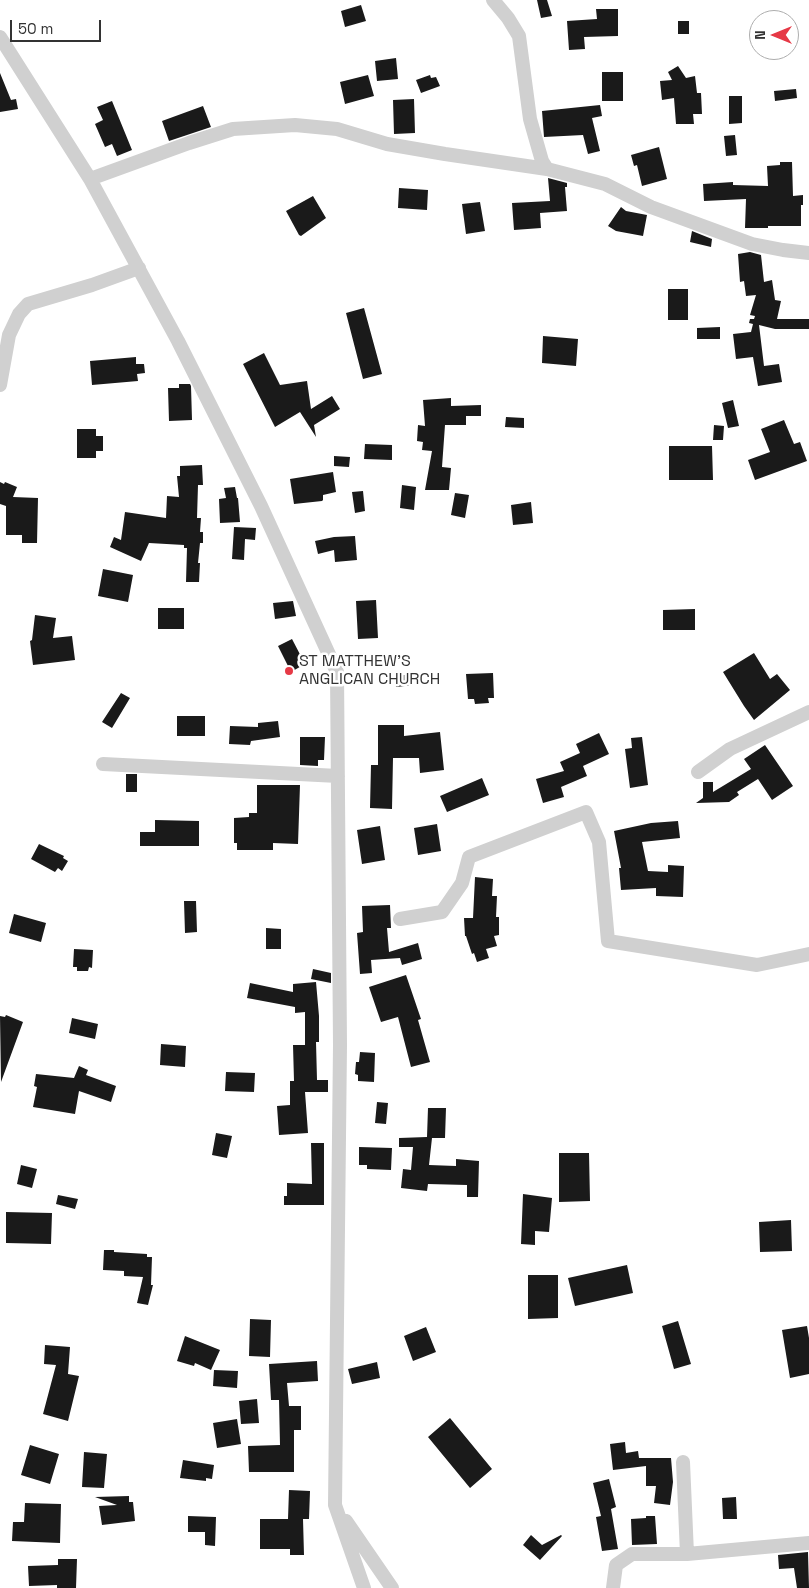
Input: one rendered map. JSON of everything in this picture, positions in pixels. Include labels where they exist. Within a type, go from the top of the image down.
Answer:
[{"type":"street","points":[[493,0],[508,18],[519,36],[530,119],[542,161],[547,170]]},
{"type":"street","points":[[0,37],[6,60],[90,180],[178,341],[261,506],[337,672],[340,1045],[335,1505],[364,1588]]},
{"type":"street","points":[[90,180],[189,143],[233,130],[295,125],[336,130],[387,144],[547,170],[605,184],[652,207],[752,244],[809,253]]},
{"type":"street","points":[[0,385],[9,336],[19,314],[28,304],[92,285],[139,268]]},
{"type":"street","points":[[698,772],[730,749],[809,712]]},
{"type":"street","points":[[104,764],[338,776]]},
{"type":"street","points":[[400,919],[442,912],[462,883],[469,857],[586,812],[599,842],[608,941],[758,965],[809,954]]},
{"type":"street","points":[[683,1462],[687,1554]]},
{"type":"street","points":[[335,1505],[388,1587]]},
{"type":"street","points":[[613,1588],[616,1565],[632,1554],[687,1554],[809,1543]]},
{"type":"building","points":[[537,0],[547,0],[552,16],[541,18]]},
{"type":"building","points":[[361,5],[366,21],[345,27],[341,11]]},
{"type":"building","points":[[596,9],[618,9],[618,36],[584,37],[585,49],[569,50],[567,21],[597,19]]},
{"type":"building","points":[[678,21],[689,21],[689,34],[678,34]]},
{"type":"building","points":[[396,58],[398,79],[377,81],[375,61]]},
{"type":"building","points":[[678,66],[686,78],[695,76],[697,93],[701,93],[702,114],[693,114],[694,124],[676,124],[674,98],[662,100],[660,81],[672,80],[668,72]]},
{"type":"building","points":[[602,72],[623,72],[623,101],[602,101]]},
{"type":"building","points":[[0,73],[11,100],[16,99],[18,109],[0,112]]},
{"type":"building","points":[[368,75],[374,96],[345,104],[340,82]]},
{"type":"building","points":[[430,75],[431,78],[436,77],[440,86],[421,93],[416,80]]},
{"type":"building","points":[[796,89],[797,98],[775,101],[774,91]]},
{"type":"building","points":[[729,96],[742,96],[742,123],[729,124]]},
{"type":"building","points":[[414,99],[415,133],[394,134],[393,100]]},
{"type":"building","points":[[112,101],[132,150],[117,156],[112,144],[105,147],[95,124],[103,120],[97,107]]},
{"type":"building","points":[[600,105],[602,116],[592,118],[600,151],[588,154],[583,135],[544,137],[542,111]]},
{"type":"building","points":[[203,106],[211,127],[169,141],[162,121]]},
{"type":"building","points":[[735,135],[737,155],[726,156],[724,136]]},
{"type":"building","points":[[659,147],[667,179],[642,186],[637,165],[634,166],[631,155]]},
{"type":"building","points":[[780,162],[792,162],[793,196],[803,195],[801,226],[745,228],[746,199],[704,201],[703,184],[733,182],[733,185],[768,186],[767,166],[780,165]]},
{"type":"building","points":[[548,178],[567,183],[567,187],[565,187],[567,211],[540,213],[541,228],[514,230],[512,203],[550,201]]},
{"type":"building","points":[[399,188],[428,190],[427,210],[398,208]]},
{"type":"building","points":[[313,196],[326,218],[301,236],[286,211]]},
{"type":"building","points":[[480,202],[485,231],[466,234],[462,204]]},
{"type":"building","points":[[621,207],[626,211],[647,215],[643,236],[616,231],[608,226]]},
{"type":"building","points":[[692,231],[712,239],[711,247],[690,242]]},
{"type":"building","points":[[750,252],[761,255],[764,282],[772,280],[775,300],[781,301],[777,319],[809,319],[809,329],[775,329],[759,325],[764,366],[779,364],[782,382],[758,386],[753,357],[736,359],[733,334],[751,332],[753,324],[749,323],[750,319],[754,319],[755,316],[750,315],[756,295],[746,296],[744,281],[740,282],[738,254]]},
{"type":"building","points":[[668,289],[688,289],[688,320],[668,320]]},
{"type":"building","points":[[364,308],[382,374],[363,379],[346,313]]},
{"type":"building","points":[[720,327],[720,339],[697,339],[697,328]]},
{"type":"building","points":[[543,336],[578,339],[576,366],[542,363]]},
{"type":"building","points":[[264,353],[280,385],[307,381],[311,409],[332,396],[340,409],[314,425],[316,437],[300,412],[275,427],[243,364]]},
{"type":"building","points":[[136,357],[136,364],[144,364],[145,373],[137,374],[138,381],[92,385],[90,361]]},
{"type":"building","points":[[179,384],[190,384],[191,386],[192,420],[169,421],[168,388],[179,388]]},
{"type":"building","points":[[451,398],[451,406],[481,405],[481,416],[466,416],[466,425],[445,425],[442,467],[451,468],[449,490],[425,490],[432,451],[422,450],[423,442],[417,441],[418,425],[425,426],[423,400]]},
{"type":"building","points":[[733,400],[739,426],[728,428],[722,403]]},
{"type":"building","points":[[506,417],[524,418],[524,428],[505,427]]},
{"type":"building","points":[[784,420],[794,444],[800,442],[807,461],[755,480],[748,460],[770,452],[761,429]]},
{"type":"building","points":[[714,425],[724,426],[723,440],[713,440]]},
{"type":"building","points":[[77,429],[96,429],[96,436],[103,436],[103,451],[96,451],[96,458],[77,458]]},
{"type":"building","points":[[365,444],[392,445],[392,460],[364,459]]},
{"type":"building","points":[[669,446],[712,446],[713,480],[669,480]]},
{"type":"building","points":[[334,456],[350,457],[349,467],[334,466]]},
{"type":"building","points":[[202,465],[203,485],[198,485],[197,518],[201,518],[200,532],[203,532],[203,543],[200,543],[198,563],[200,563],[199,582],[186,582],[187,548],[184,548],[184,545],[149,543],[141,561],[110,547],[114,537],[121,540],[125,512],[166,518],[167,496],[179,497],[177,476],[180,476],[180,466]]},
{"type":"building","points":[[333,472],[336,492],[323,495],[322,501],[294,504],[290,479]]},
{"type":"building","points":[[0,482],[17,487],[13,497],[38,498],[37,543],[22,543],[22,535],[6,535],[6,506],[0,504]]},
{"type":"building","points":[[402,485],[416,487],[414,510],[400,508]]},
{"type":"building","points":[[235,487],[240,522],[220,523],[219,499],[226,498],[224,488]]},
{"type":"building","points":[[363,491],[365,511],[355,513],[352,492]]},
{"type":"building","points":[[455,493],[469,495],[465,518],[451,515]]},
{"type":"building","points":[[531,502],[533,523],[513,525],[511,505]]},
{"type":"building","points":[[234,527],[256,528],[255,540],[245,539],[244,560],[232,559]]},
{"type":"building","points":[[355,536],[357,560],[335,562],[334,550],[318,554],[315,541],[334,537]]},
{"type":"building","points":[[103,569],[133,575],[128,602],[98,596]]},
{"type":"building","points":[[376,600],[378,638],[358,639],[356,601]]},
{"type":"building","points":[[293,601],[296,616],[275,619],[273,603]]},
{"type":"building","points":[[158,608],[184,608],[184,629],[158,629]]},
{"type":"building","points":[[695,609],[695,630],[663,630],[663,610]]},
{"type":"building","points":[[35,615],[56,618],[53,638],[72,636],[75,660],[33,665],[30,641],[32,640]]},
{"type":"building","points":[[292,639],[305,664],[291,672],[278,646]]},
{"type":"building","points":[[754,653],[770,679],[777,674],[790,690],[754,720],[723,672]]},
{"type":"building","points":[[493,673],[494,698],[488,698],[489,703],[475,704],[474,699],[468,699],[466,674]]},
{"type":"building","points":[[413,674],[414,685],[396,687],[395,676]]},
{"type":"building","points":[[121,693],[130,698],[112,728],[102,722]]},
{"type":"building","points":[[177,716],[205,716],[205,736],[177,736]]},
{"type":"building","points":[[278,721],[280,737],[251,741],[250,745],[229,744],[230,726],[258,727],[258,723]]},
{"type":"building","points":[[378,725],[404,725],[404,736],[440,732],[444,770],[420,773],[419,758],[393,758],[392,809],[370,808],[371,765],[378,765]]},
{"type":"building","points":[[599,733],[609,754],[583,766],[587,776],[561,787],[564,797],[543,803],[536,779],[564,771],[560,762],[580,753],[576,744]]},
{"type":"building","points":[[300,737],[325,737],[324,760],[318,760],[318,766],[300,765]]},
{"type":"building","points":[[642,737],[648,785],[630,788],[625,749],[632,748],[631,738]]},
{"type":"building","points":[[765,745],[793,786],[772,800],[758,779],[737,792],[739,795],[729,802],[696,803],[703,798],[703,782],[713,782],[713,792],[751,769],[744,759]]},
{"type":"building","points":[[126,774],[137,774],[137,792],[126,792]]},
{"type":"building","points":[[482,778],[489,795],[447,812],[440,796]]},
{"type":"building","points":[[257,785],[300,785],[298,844],[273,843],[273,850],[237,850],[237,843],[234,843],[234,818],[249,817],[249,813],[257,813]]},
{"type":"building","points":[[155,820],[199,821],[199,846],[140,846],[140,832],[155,832]]},
{"type":"building","points":[[678,821],[680,838],[642,842],[648,871],[668,872],[668,865],[684,866],[683,897],[656,896],[656,888],[621,890],[619,868],[621,868],[614,831],[651,823]]},
{"type":"building","points":[[437,824],[441,851],[418,855],[414,828]]},
{"type":"building","points":[[380,826],[385,860],[362,864],[357,830]]},
{"type":"building","points":[[39,844],[64,856],[63,858],[68,861],[62,871],[58,868],[55,872],[31,859]]},
{"type":"building","points":[[475,877],[493,879],[492,896],[497,896],[496,917],[499,917],[499,935],[494,936],[497,946],[486,949],[489,958],[477,962],[465,936],[464,918],[473,918]]},
{"type":"building","points":[[184,901],[196,901],[197,932],[185,933]]},
{"type":"building","points":[[390,905],[391,928],[387,928],[389,952],[418,943],[422,959],[402,965],[400,958],[371,960],[372,973],[360,974],[357,933],[363,932],[362,906]]},
{"type":"building","points":[[14,914],[46,923],[41,942],[9,933]]},
{"type":"building","points":[[266,928],[281,929],[281,949],[266,949]]},
{"type":"building","points":[[74,949],[93,950],[92,968],[89,967],[88,971],[77,971],[77,967],[73,967]]},
{"type":"building","points":[[313,969],[331,973],[331,983],[311,979]]},
{"type":"building","points":[[406,975],[421,1019],[418,1020],[430,1062],[411,1067],[398,1017],[381,1022],[369,987]]},
{"type":"building","points":[[316,982],[319,1016],[319,1042],[316,1042],[317,1080],[328,1080],[328,1092],[305,1092],[308,1133],[279,1135],[277,1106],[290,1105],[290,1081],[294,1081],[293,1045],[305,1045],[305,1012],[295,1013],[295,1007],[247,998],[250,983],[293,992],[293,984]]},
{"type":"building","points":[[6,1015],[23,1022],[1,1082],[0,1016],[5,1017]]},
{"type":"building","points":[[72,1018],[98,1024],[95,1039],[69,1033]]},
{"type":"building","points":[[161,1044],[186,1046],[185,1067],[160,1065]]},
{"type":"building","points":[[360,1052],[375,1053],[374,1082],[358,1081],[358,1075],[355,1074],[356,1062],[359,1062]]},
{"type":"building","points":[[79,1066],[88,1070],[86,1075],[116,1086],[111,1102],[79,1091],[75,1114],[33,1107],[37,1087],[34,1086],[36,1074],[74,1078]]},
{"type":"building","points":[[226,1072],[255,1073],[254,1092],[225,1091]]},
{"type":"building","points":[[377,1102],[388,1103],[386,1124],[375,1123]]},
{"type":"building","points":[[428,1108],[446,1108],[445,1138],[432,1138],[429,1165],[456,1166],[456,1159],[479,1161],[478,1197],[467,1197],[467,1185],[428,1184],[427,1191],[401,1188],[403,1169],[411,1170],[413,1147],[399,1147],[399,1138],[427,1137]]},
{"type":"building","points":[[216,1133],[232,1136],[227,1158],[212,1155]]},
{"type":"building","points":[[311,1143],[324,1143],[324,1205],[284,1205],[284,1196],[287,1196],[287,1183],[312,1184]]},
{"type":"building","points":[[359,1147],[392,1148],[391,1170],[367,1169],[367,1165],[359,1165]]},
{"type":"building","points":[[559,1153],[589,1153],[590,1201],[559,1202]]},
{"type":"building","points":[[21,1165],[37,1169],[32,1188],[17,1184]]},
{"type":"building","points":[[523,1194],[552,1198],[549,1232],[535,1231],[535,1245],[521,1244]]},
{"type":"building","points":[[58,1195],[78,1199],[75,1209],[56,1204]]},
{"type":"building","points":[[6,1212],[52,1213],[51,1244],[6,1243]]},
{"type":"building","points":[[791,1220],[792,1251],[760,1252],[759,1222]]},
{"type":"building","points":[[104,1250],[147,1254],[147,1257],[152,1257],[151,1285],[153,1285],[148,1305],[137,1303],[143,1277],[124,1276],[124,1271],[103,1270]]},
{"type":"building","points":[[627,1265],[633,1293],[575,1306],[568,1278]]},
{"type":"building","points":[[528,1275],[558,1275],[558,1318],[528,1319]]},
{"type":"building","points":[[250,1319],[271,1320],[270,1357],[249,1356]]},
{"type":"building","points":[[678,1321],[691,1364],[674,1369],[662,1326]]},
{"type":"building","points":[[807,1326],[809,1374],[790,1378],[782,1330]]},
{"type":"building","points":[[426,1327],[436,1352],[413,1361],[404,1336]]},
{"type":"building","points":[[185,1336],[220,1350],[211,1370],[195,1363],[194,1366],[177,1361]]},
{"type":"building","points":[[45,1345],[70,1347],[68,1374],[79,1376],[68,1421],[43,1414],[56,1365],[44,1364]]},
{"type":"building","points":[[317,1361],[318,1381],[287,1383],[289,1406],[301,1406],[301,1430],[294,1430],[294,1472],[249,1472],[248,1446],[280,1445],[279,1400],[271,1400],[269,1364]]},
{"type":"building","points":[[377,1362],[380,1378],[352,1384],[348,1369]]},
{"type":"building","points":[[214,1370],[238,1371],[237,1388],[213,1386]]},
{"type":"building","points":[[257,1399],[259,1423],[241,1424],[239,1401]]},
{"type":"building","points":[[450,1418],[492,1469],[470,1488],[428,1437]]},
{"type":"building","points":[[237,1419],[241,1444],[217,1448],[213,1423]]},
{"type":"building","points":[[625,1442],[626,1453],[638,1451],[639,1458],[671,1458],[673,1482],[670,1505],[654,1503],[656,1486],[646,1486],[646,1466],[613,1470],[610,1444]]},
{"type":"building","points":[[30,1445],[59,1454],[50,1484],[21,1475]]},
{"type":"building","points":[[84,1452],[107,1454],[104,1488],[82,1487]]},
{"type":"building","points":[[183,1460],[214,1465],[212,1479],[206,1478],[206,1481],[180,1478]]},
{"type":"building","points":[[609,1479],[616,1507],[611,1509],[618,1549],[602,1551],[596,1517],[601,1516],[593,1483]]},
{"type":"building","points":[[289,1490],[310,1491],[309,1519],[303,1519],[304,1555],[290,1555],[290,1549],[260,1549],[260,1519],[288,1519]]},
{"type":"building","points":[[129,1496],[129,1502],[133,1502],[135,1521],[102,1525],[99,1506],[117,1505],[95,1497]]},
{"type":"building","points":[[736,1497],[737,1519],[723,1519],[722,1498]]},
{"type":"building","points":[[25,1503],[61,1504],[60,1543],[12,1541],[13,1522],[24,1522]]},
{"type":"building","points":[[188,1516],[216,1517],[215,1546],[205,1545],[205,1532],[188,1532]]},
{"type":"building","points":[[646,1516],[655,1516],[657,1544],[632,1545],[631,1519],[646,1518]]},
{"type":"building","points":[[531,1535],[542,1545],[562,1536],[540,1560],[523,1545]]},
{"type":"building","points":[[808,1552],[809,1588],[797,1588],[794,1568],[779,1569],[778,1555]]},
{"type":"building","points":[[58,1559],[77,1559],[76,1588],[57,1588],[57,1585],[29,1586],[28,1566],[58,1565]]},
{"type":"place","name":"ST MATTHEW'S ANGLICAN CHURCH","points":[[289,671]]}]
